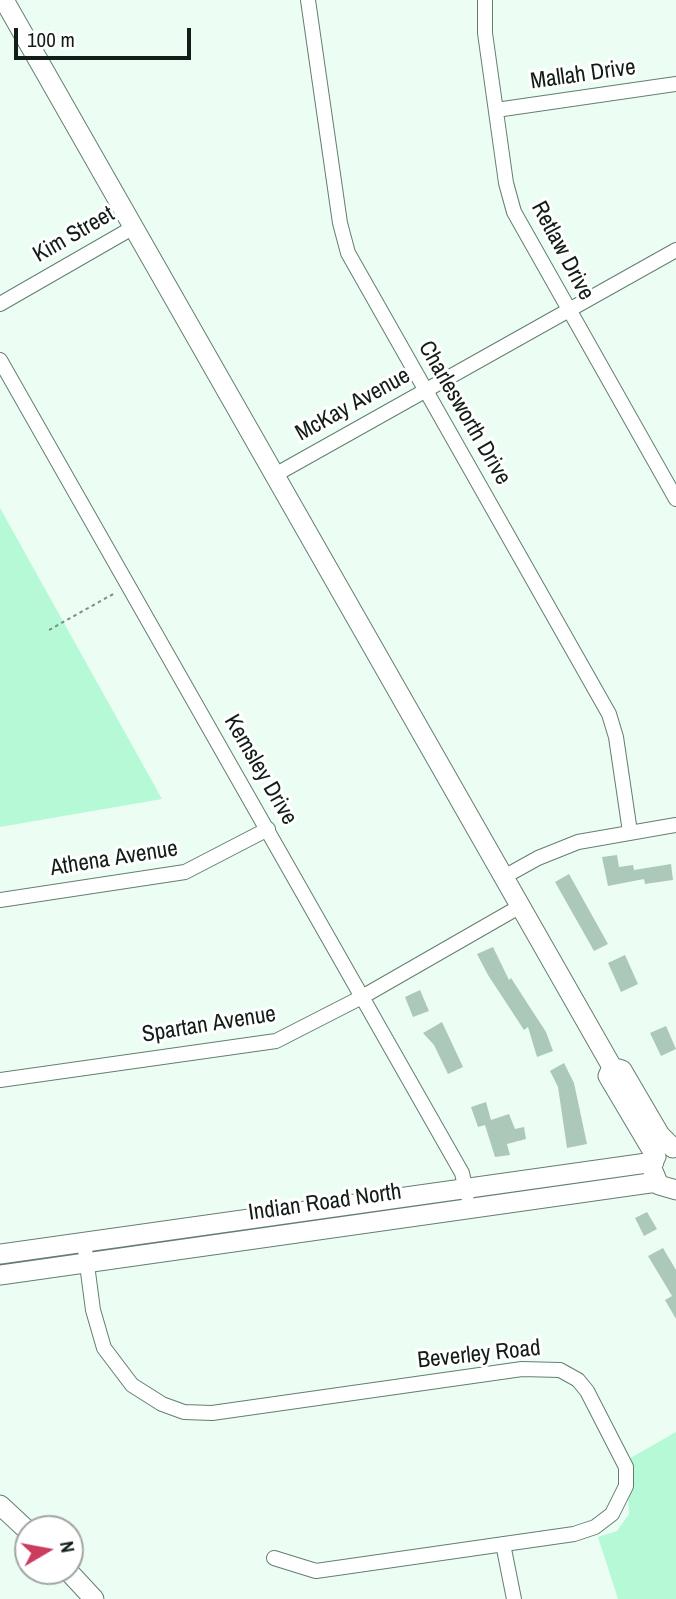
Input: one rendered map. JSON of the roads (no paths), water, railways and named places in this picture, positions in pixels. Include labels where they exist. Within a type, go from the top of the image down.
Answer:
[{"type":"main road","points":[[4,0],[612,1067],[608,1076],[663,1159],[667,1189],[676,1191]]},
{"type":"main road","name":"Indian Road North","points":[[0,1254],[663,1159]]},
{"type":"main road","name":"Indian Road North","points":[[0,1275],[469,1206],[663,1159]]},
{"type":"main road","points":[[0,1505],[14,1518]]},
{"type":"main road","points":[[81,1585],[94,1599]]},
{"type":"street","name":"Charlesworth Drive","points":[[308,0],[345,244],[352,263],[612,721],[630,832]]},
{"type":"street","name":"Retlaw Drive","points":[[485,0],[485,33],[506,183],[514,212],[676,499]]},
{"type":"street","name":"Mallah Drive","points":[[496,110],[676,84]]},
{"type":"street","name":"Kim Street","points":[[0,304],[134,228]]},
{"type":"street","name":"McKay Avenue","points":[[273,476],[676,250]]},
{"type":"street","name":"Kemsley Drive","points":[[0,360],[462,1173],[469,1206]]},
{"type":"street","points":[[502,878],[569,845],[676,825]]},
{"type":"street","name":"Athena Avenue","points":[[0,900],[185,872],[268,830]]},
{"type":"street","name":"Spartan Avenue","points":[[0,1080],[275,1041],[362,997],[519,907]]},
{"type":"street","name":"Beverley Road","points":[[84,1242],[96,1327],[109,1358],[142,1392],[184,1412],[225,1412],[522,1369],[550,1369],[568,1373],[587,1391],[618,1446],[626,1467],[622,1496],[612,1514],[595,1527],[574,1534],[316,1571],[274,1558]]},
{"type":"street","points":[[503,1544],[514,1599]]}]
